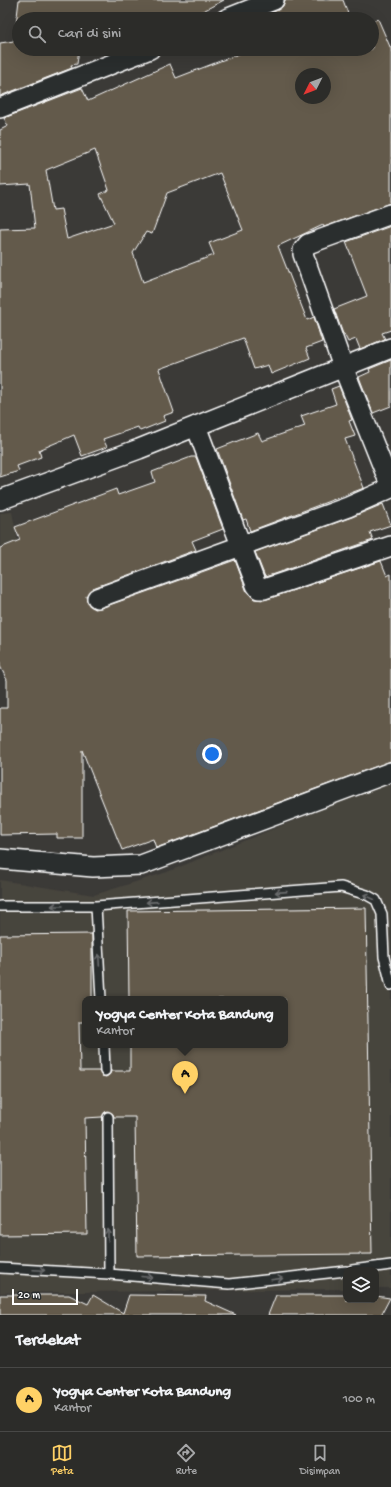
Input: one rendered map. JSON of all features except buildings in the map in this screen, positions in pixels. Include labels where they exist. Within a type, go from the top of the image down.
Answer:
[{"type":"street","points":[[244,12],[274,0]]},
{"type":"street","points":[[0,108],[132,56]]},
{"type":"street","points":[[97,598],[242,544],[348,507],[391,488],[343,367],[303,254],[303,250],[308,244],[391,214]]},
{"type":"street","points":[[0,500],[196,426],[391,348]]},
{"type":"street","points":[[196,426],[242,544],[256,585],[259,589],[264,589],[391,546]]},
{"type":"street","points":[[0,859],[92,867],[141,865],[391,772]]},
{"type":"lane","points":[[0,906],[96,906],[341,887],[367,895],[376,900],[382,914],[384,957],[391,985]]},
{"type":"lane","points":[[96,906],[101,996]]},
{"type":"lane","points":[[104,1048],[105,1071]]},
{"type":"lane","points":[[108,1117],[109,1274]]},
{"type":"lane","points":[[375,1267],[391,1265]]},
{"type":"lane","points":[[0,1268],[109,1274],[229,1284],[343,1271]]},
{"type":"shaded area","points":[[12,512],[25,578],[0,592],[0,513]]},
{"type":"shaded area","points":[[391,781],[391,1288],[379,1288],[379,1267],[343,1267],[343,1289],[0,1293],[0,880],[94,895],[167,872]]},
{"type":"place","name":"Yogya Center Kota Bandung","points":[[185,1094]]}]
